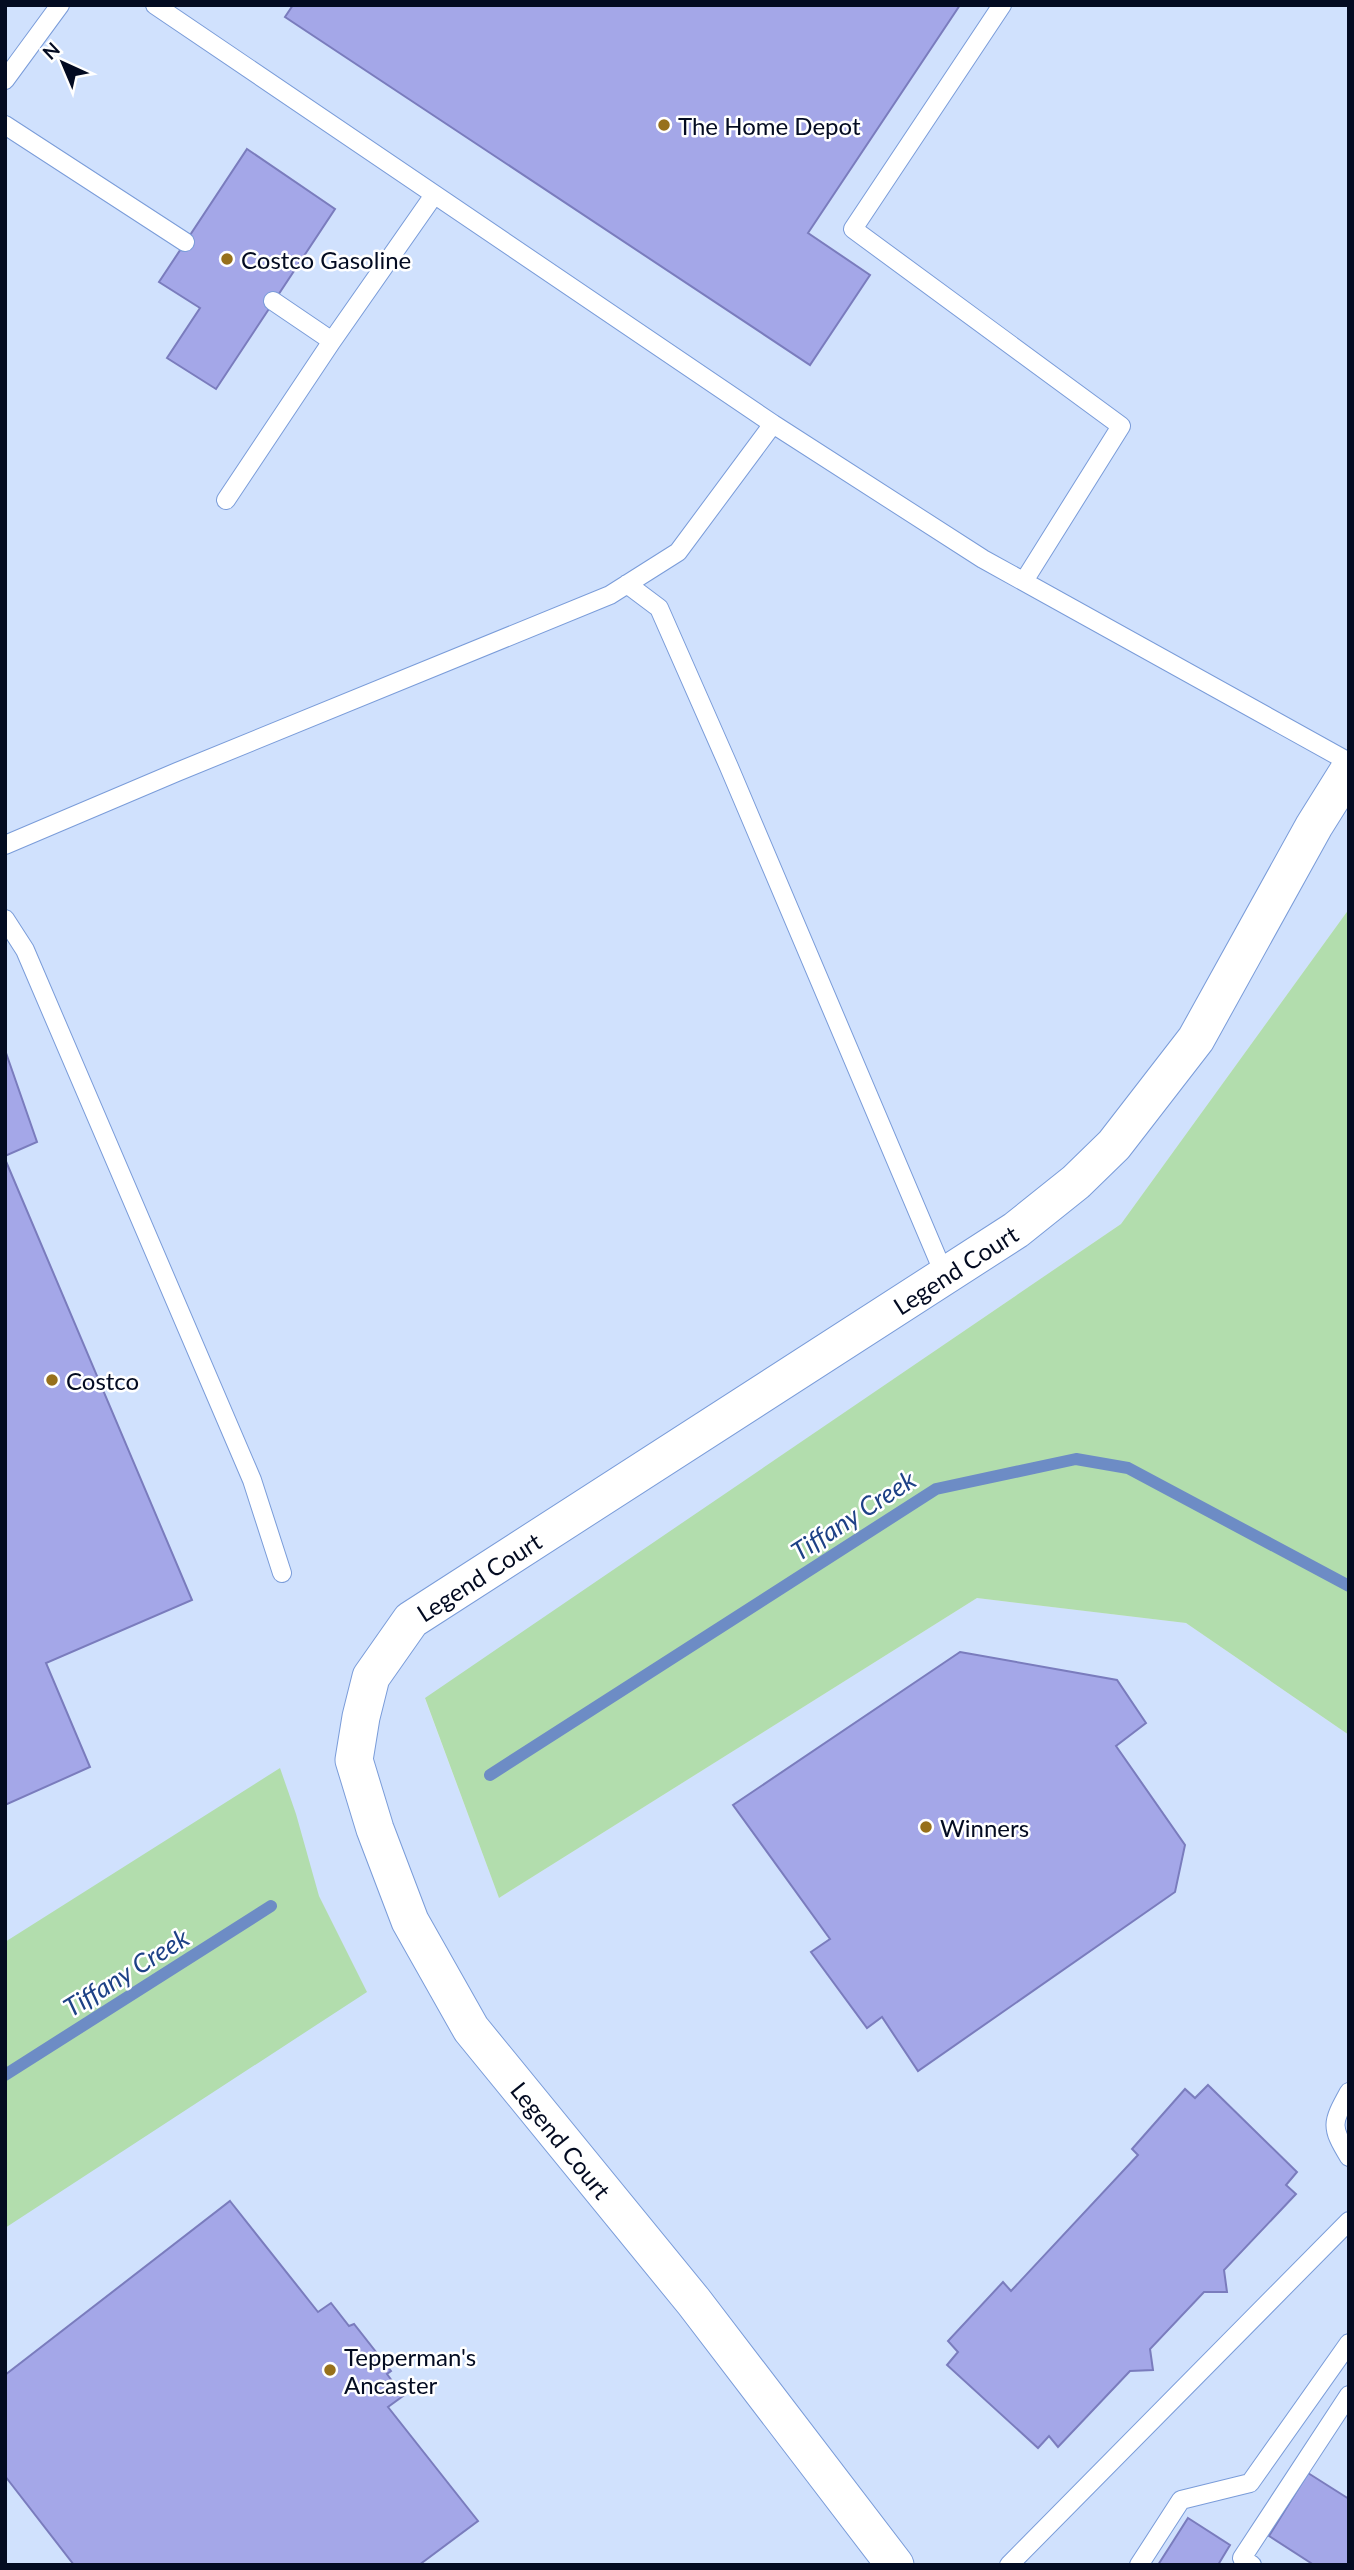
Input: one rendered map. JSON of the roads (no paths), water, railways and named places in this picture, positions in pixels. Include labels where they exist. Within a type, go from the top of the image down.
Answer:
[{"type":"street","name":"Legend Court","points":[[895,2565],[694,2302],[471,2029],[410,1921],[375,1829],[355,1760],[361,1717],[371,1677],[411,1620],[1016,1230],[1076,1182],[1114,1145],[1196,1039],[1314,826],[1349,770]]},
{"type":"lane","points":[[5,80],[60,5]]},
{"type":"lane","points":[[155,5],[773,424],[983,559],[1349,761]]},
{"type":"lane","points":[[1002,5],[853,229],[1121,426],[1024,580]]},
{"type":"lane","points":[[5,125],[185,242]]},
{"type":"lane","points":[[226,500],[434,195]]},
{"type":"lane","points":[[273,301],[332,341]]},
{"type":"lane","points":[[5,845],[610,594],[678,552],[773,424]]},
{"type":"lane","points":[[627,584],[659,608],[729,766],[945,1276]]},
{"type":"lane","points":[[5,919],[30,961],[253,1480],[282,1573]]},
{"type":"lane","points":[[1349,2092],[1334,2121],[1335,2134],[1349,2157]]},
{"type":"lane","points":[[1009,2565],[1349,2221]]},
{"type":"lane","points":[[1139,2565],[1181,2500],[1250,2483],[1349,2343]]},
{"type":"lane","points":[[1252,2565],[1242,2558],[1349,2395]]},
{"type":"waterway","name":"Tiffany Creek","points":[[490,1775],[936,1489],[1076,1459],[1128,1468],[1349,1586]]},
{"type":"waterway","name":"Tiffany Creek","points":[[5,2075],[271,1906]]},
{"type":"place","name":"The Home Depot","points":[[664,125]]},
{"type":"place","name":"Costco Gasoline","points":[[227,259]]},
{"type":"place","name":"Costco","points":[[52,1380]]},
{"type":"place","name":"Winners","points":[[926,1827]]},
{"type":"place","name":"Tepperman's Ancaster","points":[[330,2370]]}]
